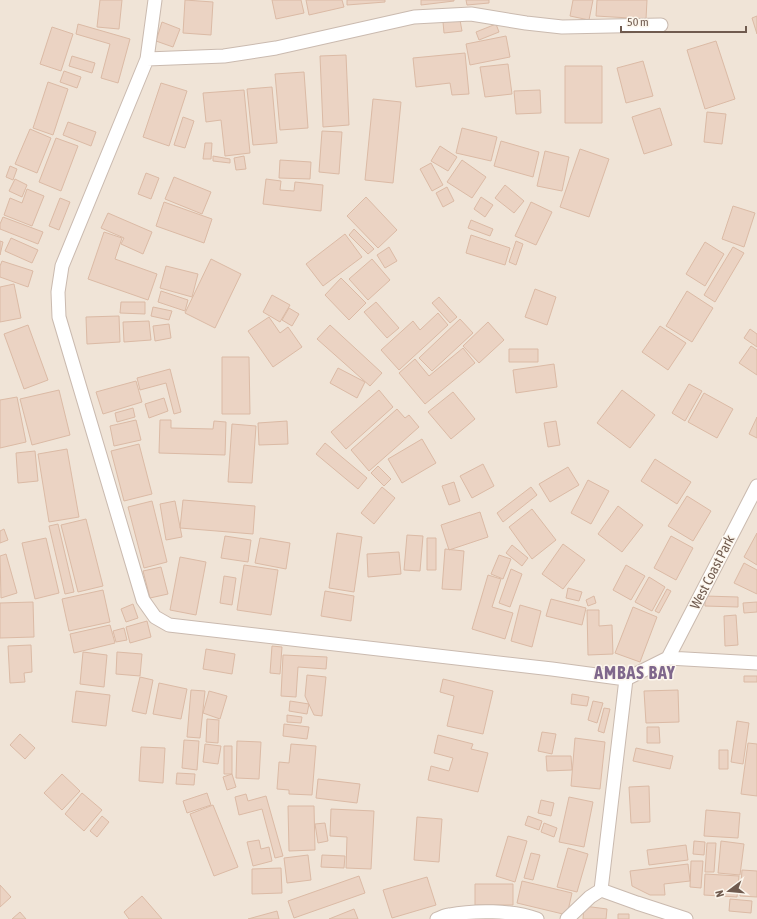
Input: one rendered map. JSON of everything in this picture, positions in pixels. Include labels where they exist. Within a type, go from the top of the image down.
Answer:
[{"type":"street","points":[[155,0],[147,60],[62,266],[58,292],[60,317],[143,600],[155,617],[169,625],[626,678],[668,658],[757,663]]},
{"type":"street","points":[[147,60],[224,56],[276,48],[414,17],[471,14],[562,27],[661,25]]},
{"type":"street","name":"West Coast Park","points":[[668,658],[757,486]]},
{"type":"street","points":[[601,890],[626,678]]},
{"type":"street","points":[[567,919],[590,897],[601,890]]},
{"type":"street","points":[[601,890],[686,919]]},
{"type":"street","points":[[437,919],[448,915],[476,912],[509,913],[536,919]]},
{"type":"shaded area","points":[[0,0],[757,0],[757,919],[0,919]]},
{"type":"building","points":[[100,0],[122,0],[119,29],[97,27]]},
{"type":"building","points":[[185,0],[213,2],[211,35],[183,33]]},
{"type":"building","points":[[272,0],[301,0],[304,13],[276,19]]},
{"type":"building","points":[[306,0],[342,0],[344,7],[309,15]]},
{"type":"building","points":[[347,0],[385,0],[385,2],[347,5]]},
{"type":"building","points":[[421,0],[454,0],[454,1],[421,5]]},
{"type":"building","points":[[466,0],[489,0],[489,3],[467,5]]},
{"type":"building","points":[[573,0],[593,0],[589,20],[570,16]]},
{"type":"building","points":[[597,0],[647,0],[646,19],[596,16]]},
{"type":"building","points":[[757,16],[757,34],[752,18]]},
{"type":"building","points":[[460,20],[462,31],[444,33],[443,22]]},
{"type":"building","points":[[162,22],[180,29],[173,47],[156,41]]},
{"type":"building","points":[[78,24],[130,39],[118,83],[101,78],[110,44],[76,34]]},
{"type":"building","points":[[496,24],[499,32],[479,40],[476,32]]},
{"type":"building","points":[[52,27],[73,34],[61,71],[40,64]]},
{"type":"building","points":[[506,36],[510,57],[470,65],[466,44]]},
{"type":"building","points":[[716,41],[735,99],[705,109],[687,50]]},
{"type":"building","points":[[465,53],[469,94],[452,95],[450,83],[416,87],[413,58]]},
{"type":"building","points":[[346,55],[349,125],[323,127],[320,56]]},
{"type":"building","points":[[72,56],[95,63],[92,73],[69,66]]},
{"type":"building","points":[[643,61],[653,96],[626,103],[617,68]]},
{"type":"building","points":[[508,64],[512,94],[485,97],[480,67]]},
{"type":"building","points":[[565,66],[602,66],[602,123],[565,123]]},
{"type":"building","points":[[64,71],[81,77],[77,88],[60,82]]},
{"type":"building","points":[[304,72],[308,128],[280,130],[275,74]]},
{"type":"building","points":[[48,82],[68,89],[53,135],[33,128]]},
{"type":"building","points":[[161,83],[187,91],[169,146],[143,137]]},
{"type":"building","points":[[272,87],[277,143],[253,145],[247,89]]},
{"type":"building","points":[[244,90],[250,153],[225,156],[221,120],[206,122],[203,93]]},
{"type":"building","points":[[540,90],[541,113],[516,114],[514,91]]},
{"type":"building","points":[[373,99],[401,102],[393,183],[365,180]]},
{"type":"building","points":[[660,108],[672,145],[644,154],[632,117]]},
{"type":"building","points":[[707,112],[726,114],[722,144],[704,142]]},
{"type":"building","points":[[183,117],[194,121],[185,148],[174,145]]},
{"type":"building","points":[[68,122],[96,132],[91,146],[63,135]]},
{"type":"building","points":[[462,128],[497,137],[491,161],[456,153]]},
{"type":"building","points":[[30,129],[51,138],[37,173],[15,164]]},
{"type":"building","points":[[322,131],[342,132],[339,174],[319,172]]},
{"type":"building","points":[[56,138],[78,146],[61,191],[39,182]]},
{"type":"building","points":[[501,141],[539,152],[533,177],[494,166]]},
{"type":"building","points":[[205,143],[212,143],[211,159],[203,159]]},
{"type":"building","points":[[440,146],[457,157],[448,171],[431,161]]},
{"type":"building","points":[[580,149],[609,159],[589,217],[560,207]]},
{"type":"building","points":[[545,151],[569,157],[562,191],[537,186]]},
{"type":"building","points":[[213,156],[230,159],[230,163],[213,161]]},
{"type":"building","points":[[244,156],[246,169],[236,170],[234,158]]},
{"type":"building","points":[[280,160],[311,162],[310,179],[279,178]]},
{"type":"building","points":[[462,160],[486,177],[472,198],[447,182]]},
{"type":"building","points":[[431,163],[443,185],[432,191],[420,169]]},
{"type":"building","points":[[10,166],[17,169],[13,180],[6,177]]},
{"type":"building","points":[[146,173],[159,178],[151,199],[138,194]]},
{"type":"building","points":[[174,177],[211,192],[202,214],[165,199]]},
{"type":"building","points":[[15,179],[27,185],[22,197],[9,191]]},
{"type":"building","points":[[266,179],[281,181],[280,190],[294,191],[295,182],[323,185],[321,211],[263,204]]},
{"type":"building","points":[[505,185],[524,201],[514,213],[495,198]]},
{"type":"building","points":[[447,187],[454,201],[443,207],[436,193]]},
{"type":"building","points":[[27,189],[44,196],[32,226],[4,215],[10,198],[22,203]]},
{"type":"building","points":[[366,197],[397,230],[378,248],[347,216]]},
{"type":"building","points":[[481,197],[493,205],[485,217],[474,209]]},
{"type":"building","points":[[60,198],[70,202],[59,230],[49,226]]},
{"type":"building","points":[[164,202],[212,219],[204,243],[156,226]]},
{"type":"building","points":[[531,202],[552,212],[536,245],[515,236]]},
{"type":"building","points":[[733,206],[755,213],[744,247],[722,239]]},
{"type":"building","points":[[108,213],[152,232],[143,254],[121,244],[124,238],[101,228]]},
{"type":"building","points":[[3,217],[43,232],[38,244],[0,229],[0,224]]},
{"type":"building","points":[[471,220],[493,229],[490,236],[468,228]]},
{"type":"building","points":[[354,229],[374,249],[368,254],[349,235]]},
{"type":"building","points":[[104,232],[122,238],[115,259],[157,274],[148,300],[88,279]]},
{"type":"building","points":[[345,234],[362,257],[323,286],[306,264]]},
{"type":"building","points":[[471,235],[510,248],[505,265],[466,253]]},
{"type":"building","points":[[11,238],[38,250],[32,263],[5,251]]},
{"type":"building","points":[[0,241],[3,242],[0,255]]},
{"type":"building","points":[[516,241],[523,244],[516,265],[509,262]]},
{"type":"building","points":[[705,242],[724,254],[705,286],[686,274]]},
{"type":"building","points":[[389,247],[397,261],[385,268],[377,255]]},
{"type":"building","points":[[733,247],[744,253],[715,302],[704,295]]},
{"type":"building","points":[[211,259],[241,274],[215,328],[185,313]]},
{"type":"building","points":[[372,259],[390,280],[368,300],[349,279]]},
{"type":"building","points":[[2,261],[33,271],[28,287],[0,277],[0,266]]},
{"type":"building","points":[[166,266],[198,274],[192,297],[160,288]]},
{"type":"building","points":[[341,278],[366,303],[349,320],[325,295]]},
{"type":"building","points":[[14,284],[21,318],[0,322],[0,287]]},
{"type":"building","points":[[535,289],[556,297],[547,325],[525,317]]},
{"type":"building","points":[[161,291],[188,300],[185,311],[158,302]]},
{"type":"building","points":[[687,291],[713,308],[692,342],[666,326]]},
{"type":"building","points":[[272,295],[290,305],[280,322],[263,312]]},
{"type":"building","points":[[439,297],[457,317],[450,323],[432,303]]},
{"type":"building","points":[[121,302],[145,302],[145,314],[120,313]]},
{"type":"building","points":[[376,302],[399,328],[387,338],[364,312]]},
{"type":"building","points":[[153,307],[172,311],[169,320],[151,316]]},
{"type":"building","points":[[289,308],[299,314],[292,326],[282,320]]},
{"type":"building","points":[[438,313],[448,325],[399,370],[381,350],[413,321],[420,330]]},
{"type":"building","points":[[119,316],[120,342],[87,344],[86,317]]},
{"type":"building","points":[[269,317],[280,333],[288,327],[302,347],[273,367],[248,331]]},
{"type":"building","points":[[460,319],[473,333],[432,371],[419,358]]},
{"type":"building","points":[[149,321],[151,340],[124,342],[123,322]]},
{"type":"building","points":[[488,322],[504,340],[479,363],[463,346]]},
{"type":"building","points":[[169,324],[171,338],[155,341],[153,326]]},
{"type":"building","points":[[28,325],[48,380],[24,389],[4,334]]},
{"type":"building","points":[[330,325],[382,373],[370,386],[317,339]]},
{"type":"building","points":[[660,326],[686,343],[668,370],[642,352]]},
{"type":"building","points":[[750,329],[757,334],[757,347],[744,338]]},
{"type":"building","points":[[751,346],[757,350],[757,375],[739,363]]},
{"type":"building","points":[[463,348],[475,363],[425,404],[399,373],[415,359],[429,376]]},
{"type":"building","points":[[509,349],[538,349],[538,362],[509,362]]},
{"type":"building","points":[[222,357],[249,357],[250,414],[222,414]]},
{"type":"building","points":[[554,364],[557,387],[516,393],[513,370]]},
{"type":"building","points":[[338,368],[365,382],[357,398],[330,383]]},
{"type":"building","points":[[170,369],[181,412],[174,414],[166,383],[140,390],[137,378]]},
{"type":"building","points":[[136,381],[142,402],[103,414],[96,392]]},
{"type":"building","points":[[689,384],[702,391],[685,421],[672,413]]},
{"type":"building","points":[[59,390],[70,435],[32,445],[20,399]]},
{"type":"building","points":[[379,390],[393,407],[346,449],[331,432]]},
{"type":"building","points":[[622,390],[655,415],[630,448],[597,423]]},
{"type":"building","points":[[453,392],[475,419],[451,439],[428,412]]},
{"type":"building","points":[[704,393],[733,409],[717,438],[688,422]]},
{"type":"building","points":[[17,397],[26,442],[0,448],[0,400]]},
{"type":"building","points":[[164,398],[168,411],[149,418],[145,404]]},
{"type":"building","points":[[133,408],[135,417],[117,422],[115,413]]},
{"type":"building","points":[[397,409],[405,418],[409,415],[419,427],[369,471],[351,450]]},
{"type":"building","points":[[757,417],[757,438],[749,434]]},
{"type":"building","points":[[136,420],[141,440],[114,446],[110,426]]},
{"type":"building","points":[[160,420],[171,420],[171,428],[213,429],[214,421],[226,422],[225,455],[159,453]]},
{"type":"building","points":[[287,421],[288,444],[259,445],[258,423]]},
{"type":"building","points":[[556,421],[560,445],[548,447],[544,423]]},
{"type":"building","points":[[232,424],[256,426],[252,483],[228,482]]},
{"type":"building","points":[[422,439],[436,463],[402,483],[388,459]]},
{"type":"building","points":[[325,443],[367,478],[358,489],[316,454]]},
{"type":"building","points":[[139,444],[152,494],[124,501],[111,451]]},
{"type":"building","points":[[67,449],[79,517],[49,522],[38,454]]},
{"type":"building","points":[[35,451],[38,481],[18,483],[16,453]]},
{"type":"building","points":[[655,459],[691,482],[677,504],[641,481]]},
{"type":"building","points":[[483,464],[494,486],[472,498],[460,476]]},
{"type":"building","points":[[378,466],[391,479],[384,486],[371,473]]},
{"type":"building","points":[[568,467],[579,485],[550,502],[539,484]]},
{"type":"building","points":[[588,480],[609,491],[591,524],[571,513]]},
{"type":"building","points":[[454,482],[460,501],[449,505],[442,486]]},
{"type":"building","points":[[382,487],[395,498],[374,524],[361,513]]},
{"type":"building","points":[[531,487],[537,495],[503,522],[497,513]]},
{"type":"building","points":[[687,496],[711,511],[693,541],[668,526]]},
{"type":"building","points":[[183,500],[255,506],[253,534],[180,528]]},
{"type":"building","points":[[152,501],[167,562],[144,568],[128,507]]},
{"type":"building","points":[[175,501],[182,537],[166,540],[160,504]]},
{"type":"building","points":[[618,506],[643,525],[622,552],[598,534]]},
{"type":"building","points":[[532,509],[556,540],[532,559],[509,527]]},
{"type":"building","points":[[480,512],[488,537],[449,550],[441,525]]},
{"type":"building","points":[[86,519],[103,586],[78,592],[61,525]]},
{"type":"building","points":[[58,524],[74,592],[65,594],[49,526]]},
{"type":"building","points":[[4,529],[8,540],[0,543],[0,531]]},
{"type":"building","points":[[337,533],[362,537],[354,592],[329,588]]},
{"type":"building","points":[[757,533],[757,565],[744,557]]},
{"type":"building","points":[[407,535],[423,536],[420,571],[404,570]]},
{"type":"building","points":[[225,536],[251,540],[248,562],[221,558]]},
{"type":"building","points":[[671,536],[693,548],[676,580],[654,568]]},
{"type":"building","points":[[46,538],[59,593],[35,599],[22,543]]},
{"type":"building","points":[[260,538],[290,543],[286,569],[255,563]]},
{"type":"building","points":[[427,538],[436,538],[436,570],[427,570]]},
{"type":"building","points":[[563,544],[585,560],[563,589],[542,574]]},
{"type":"building","points":[[512,545],[528,558],[522,566],[506,553]]},
{"type":"building","points":[[445,549],[464,551],[461,590],[442,589]]},
{"type":"building","points":[[399,552],[401,574],[368,577],[367,554]]},
{"type":"building","points":[[6,554],[17,593],[1,598],[0,556]]},
{"type":"building","points":[[499,555],[511,559],[503,579],[491,574]]},
{"type":"building","points":[[180,557],[206,562],[196,615],[170,610]]},
{"type":"building","points":[[744,563],[757,570],[757,594],[734,583]]},
{"type":"building","points":[[244,565],[278,570],[271,615],[237,610]]},
{"type":"building","points":[[626,565],[645,576],[631,600],[613,590]]},
{"type":"building","points":[[161,567],[168,594],[150,598],[143,571]]},
{"type":"building","points":[[511,569],[522,574],[510,607],[499,603]]},
{"type":"building","points":[[488,575],[501,579],[492,607],[513,613],[505,639],[472,629]]},
{"type":"building","points":[[224,576],[236,578],[232,605],[220,603]]},
{"type":"building","points":[[649,577],[665,587],[652,611],[635,602]]},
{"type":"building","points":[[568,588],[582,592],[579,601],[566,598]]},
{"type":"building","points":[[667,589],[671,591],[659,613],[655,611]]},
{"type":"building","points":[[103,590],[110,622],[69,631],[62,599]]},
{"type":"building","points":[[325,591],[354,596],[351,621],[321,616]]},
{"type":"building","points":[[594,596],[596,603],[588,606],[586,600]]},
{"type":"building","points":[[705,596],[738,597],[738,607],[705,606]]},
{"type":"building","points":[[551,599],[586,608],[582,625],[546,616]]},
{"type":"building","points":[[33,602],[34,637],[0,638],[0,603]]},
{"type":"building","points":[[757,602],[757,612],[744,613],[743,603]]},
{"type":"building","points":[[133,604],[138,618],[126,622],[121,609]]},
{"type":"building","points":[[520,605],[541,611],[532,647],[511,641]]},
{"type":"building","points":[[633,607],[657,617],[640,662],[615,653]]},
{"type":"building","points":[[587,610],[599,610],[599,626],[612,625],[613,654],[588,655]]},
{"type":"building","points":[[736,615],[738,645],[725,646],[724,616]]},
{"type":"building","points":[[147,621],[151,637],[130,643],[126,627]]},
{"type":"building","points":[[110,625],[115,643],[74,653],[70,634]]},
{"type":"building","points":[[124,628],[127,640],[116,642],[113,631]]},
{"type":"building","points":[[31,645],[32,672],[24,673],[25,682],[10,683],[8,646]]},
{"type":"building","points":[[272,646],[282,647],[280,674],[270,673]]},
{"type":"building","points":[[206,649],[235,654],[232,674],[203,669]]},
{"type":"building","points":[[83,652],[107,655],[104,687],[80,684]]},
{"type":"building","points":[[117,652],[142,654],[140,676],[116,674]]},
{"type":"building","points":[[283,655],[327,657],[326,669],[298,667],[296,697],[281,696]]},
{"type":"building","points":[[307,675],[326,677],[322,716],[314,715],[305,696]]},
{"type":"building","points":[[744,676],[757,676],[757,682],[744,682]]},
{"type":"building","points":[[140,677],[153,680],[146,714],[132,711]]},
{"type":"building","points":[[443,679],[493,691],[483,734],[447,726],[454,696],[440,692]]},
{"type":"building","points":[[159,683],[187,689],[181,719],[153,714]]},
{"type":"building","points":[[191,690],[205,691],[200,738],[187,737]]},
{"type":"building","points":[[678,690],[679,722],[646,723],[644,691]]},
{"type":"building","points":[[76,691],[110,695],[106,726],[72,722]]},
{"type":"building","points":[[209,691],[227,696],[220,719],[203,713]]},
{"type":"building","points":[[572,694],[589,697],[587,706],[571,704]]},
{"type":"building","points":[[290,701],[309,704],[307,714],[289,711]]},
{"type":"building","points":[[593,701],[603,703],[597,723],[588,720]]},
{"type":"building","points":[[604,708],[610,709],[604,733],[598,731]]},
{"type":"building","points":[[287,715],[302,717],[301,723],[287,722]]},
{"type":"building","points":[[207,719],[219,720],[218,743],[206,742]]},
{"type":"building","points":[[737,721],[749,723],[743,764],[731,762]]},
{"type":"building","points":[[284,724],[309,727],[307,739],[283,736]]},
{"type":"building","points":[[647,727],[659,727],[660,743],[647,743]]},
{"type":"building","points":[[542,732],[556,734],[552,754],[538,751]]},
{"type":"building","points":[[20,734],[35,748],[25,759],[10,745]]},
{"type":"building","points":[[438,735],[473,744],[471,749],[488,753],[478,792],[428,780],[431,766],[449,771],[453,758],[434,753]]},
{"type":"building","points":[[575,738],[605,742],[600,789],[571,786]]},
{"type":"building","points":[[184,740],[199,741],[197,770],[182,768]]},
{"type":"building","points":[[237,741],[261,742],[259,779],[236,778]]},
{"type":"building","points":[[748,743],[757,744],[757,796],[741,794]]},
{"type":"building","points":[[205,744],[221,746],[218,764],[203,762]]},
{"type":"building","points":[[291,744],[316,746],[312,795],[289,794],[289,790],[277,789],[279,762],[289,763]]},
{"type":"building","points":[[224,746],[232,746],[232,774],[224,774]]},
{"type":"building","points":[[141,747],[165,748],[163,783],[139,781]]},
{"type":"building","points":[[636,748],[673,756],[670,769],[633,761]]},
{"type":"building","points":[[719,750],[728,750],[728,769],[719,769]]},
{"type":"building","points":[[546,756],[571,756],[572,770],[547,771]]},
{"type":"building","points":[[177,773],[195,774],[194,785],[176,784]]},
{"type":"building","points":[[62,774],[80,791],[62,810],[44,793]]},
{"type":"building","points":[[232,774],[236,787],[227,790],[223,777]]},
{"type":"building","points":[[318,779],[360,784],[357,803],[316,798]]},
{"type":"building","points":[[649,786],[650,822],[631,823],[629,787]]},
{"type":"building","points":[[82,793],[102,810],[84,831],[65,814]]},
{"type":"building","points":[[207,793],[211,805],[187,813],[183,801]]},
{"type":"building","points":[[246,794],[248,801],[266,796],[283,856],[275,858],[262,809],[239,815],[235,797]]},
{"type":"building","points":[[569,797],[593,802],[584,847],[559,842]]},
{"type":"building","points":[[541,800],[554,803],[551,816],[538,813]]},
{"type":"building","points":[[213,805],[238,867],[214,876],[190,814]]},
{"type":"building","points":[[288,806],[314,806],[315,850],[289,851]]},
{"type":"building","points":[[331,809],[374,811],[371,869],[346,868],[347,837],[330,836]]},
{"type":"building","points":[[706,810],[740,813],[738,838],[704,836]]},
{"type":"building","points":[[102,816],[109,822],[97,837],[90,831]]},
{"type":"building","points":[[528,816],[542,821],[539,830],[525,825]]},
{"type":"building","points":[[417,817],[442,819],[439,862],[414,860]]},
{"type":"building","points":[[325,823],[328,841],[318,843],[315,824]]},
{"type":"building","points":[[544,823],[557,828],[554,837],[541,832]]},
{"type":"building","points":[[508,836],[527,841],[515,882],[496,876]]},
{"type":"building","points":[[259,840],[261,849],[269,847],[272,861],[253,866],[247,842]]},
{"type":"building","points":[[694,841],[705,842],[704,855],[693,854]]},
{"type":"building","points":[[721,841],[744,844],[740,875],[718,873]]},
{"type":"building","points":[[707,843],[716,843],[714,872],[705,872]]},
{"type":"building","points":[[686,845],[688,860],[649,865],[647,850]]},
{"type":"building","points":[[568,848],[588,854],[577,892],[557,887]]},
{"type":"building","points":[[531,853],[540,855],[533,880],[524,878]]},
{"type":"building","points":[[308,855],[311,880],[287,883],[284,858]]},
{"type":"building","points":[[322,855],[345,856],[344,868],[321,867]]},
{"type":"building","points":[[691,861],[703,861],[701,888],[690,887]]},
{"type":"building","points":[[688,864],[690,881],[664,884],[665,895],[650,895],[632,886],[630,871]]},
{"type":"building","points":[[281,868],[282,893],[252,894],[252,869]]},
{"type":"building","points":[[742,870],[757,871],[757,897],[740,896]]},
{"type":"building","points":[[705,874],[739,876],[737,897],[704,895]]},
{"type":"building","points":[[359,876],[365,893],[294,918],[288,901]]},
{"type":"building","points":[[427,877],[436,905],[392,918],[383,890]]},
{"type":"building","points":[[522,881],[572,893],[567,915],[517,903]]},
{"type":"building","points":[[475,884],[513,884],[513,905],[475,905]]},
{"type":"building","points":[[0,885],[11,897],[0,907]]},
{"type":"building","points":[[142,896],[162,919],[129,919],[124,912]]},
{"type":"building","points":[[730,899],[752,901],[751,913],[729,911]]},
{"type":"building","points":[[584,906],[607,909],[606,919],[583,919]]},
{"type":"building","points":[[354,909],[358,919],[329,919]]},
{"type":"building","points":[[277,911],[279,919],[248,919]]},
{"type":"building","points":[[20,912],[26,919],[12,919]]},
{"type":"building","points":[[618,914],[629,914],[629,919],[618,919]]},
{"type":"district","name":"AMBAS BAY","points":[[635,673]]}]
